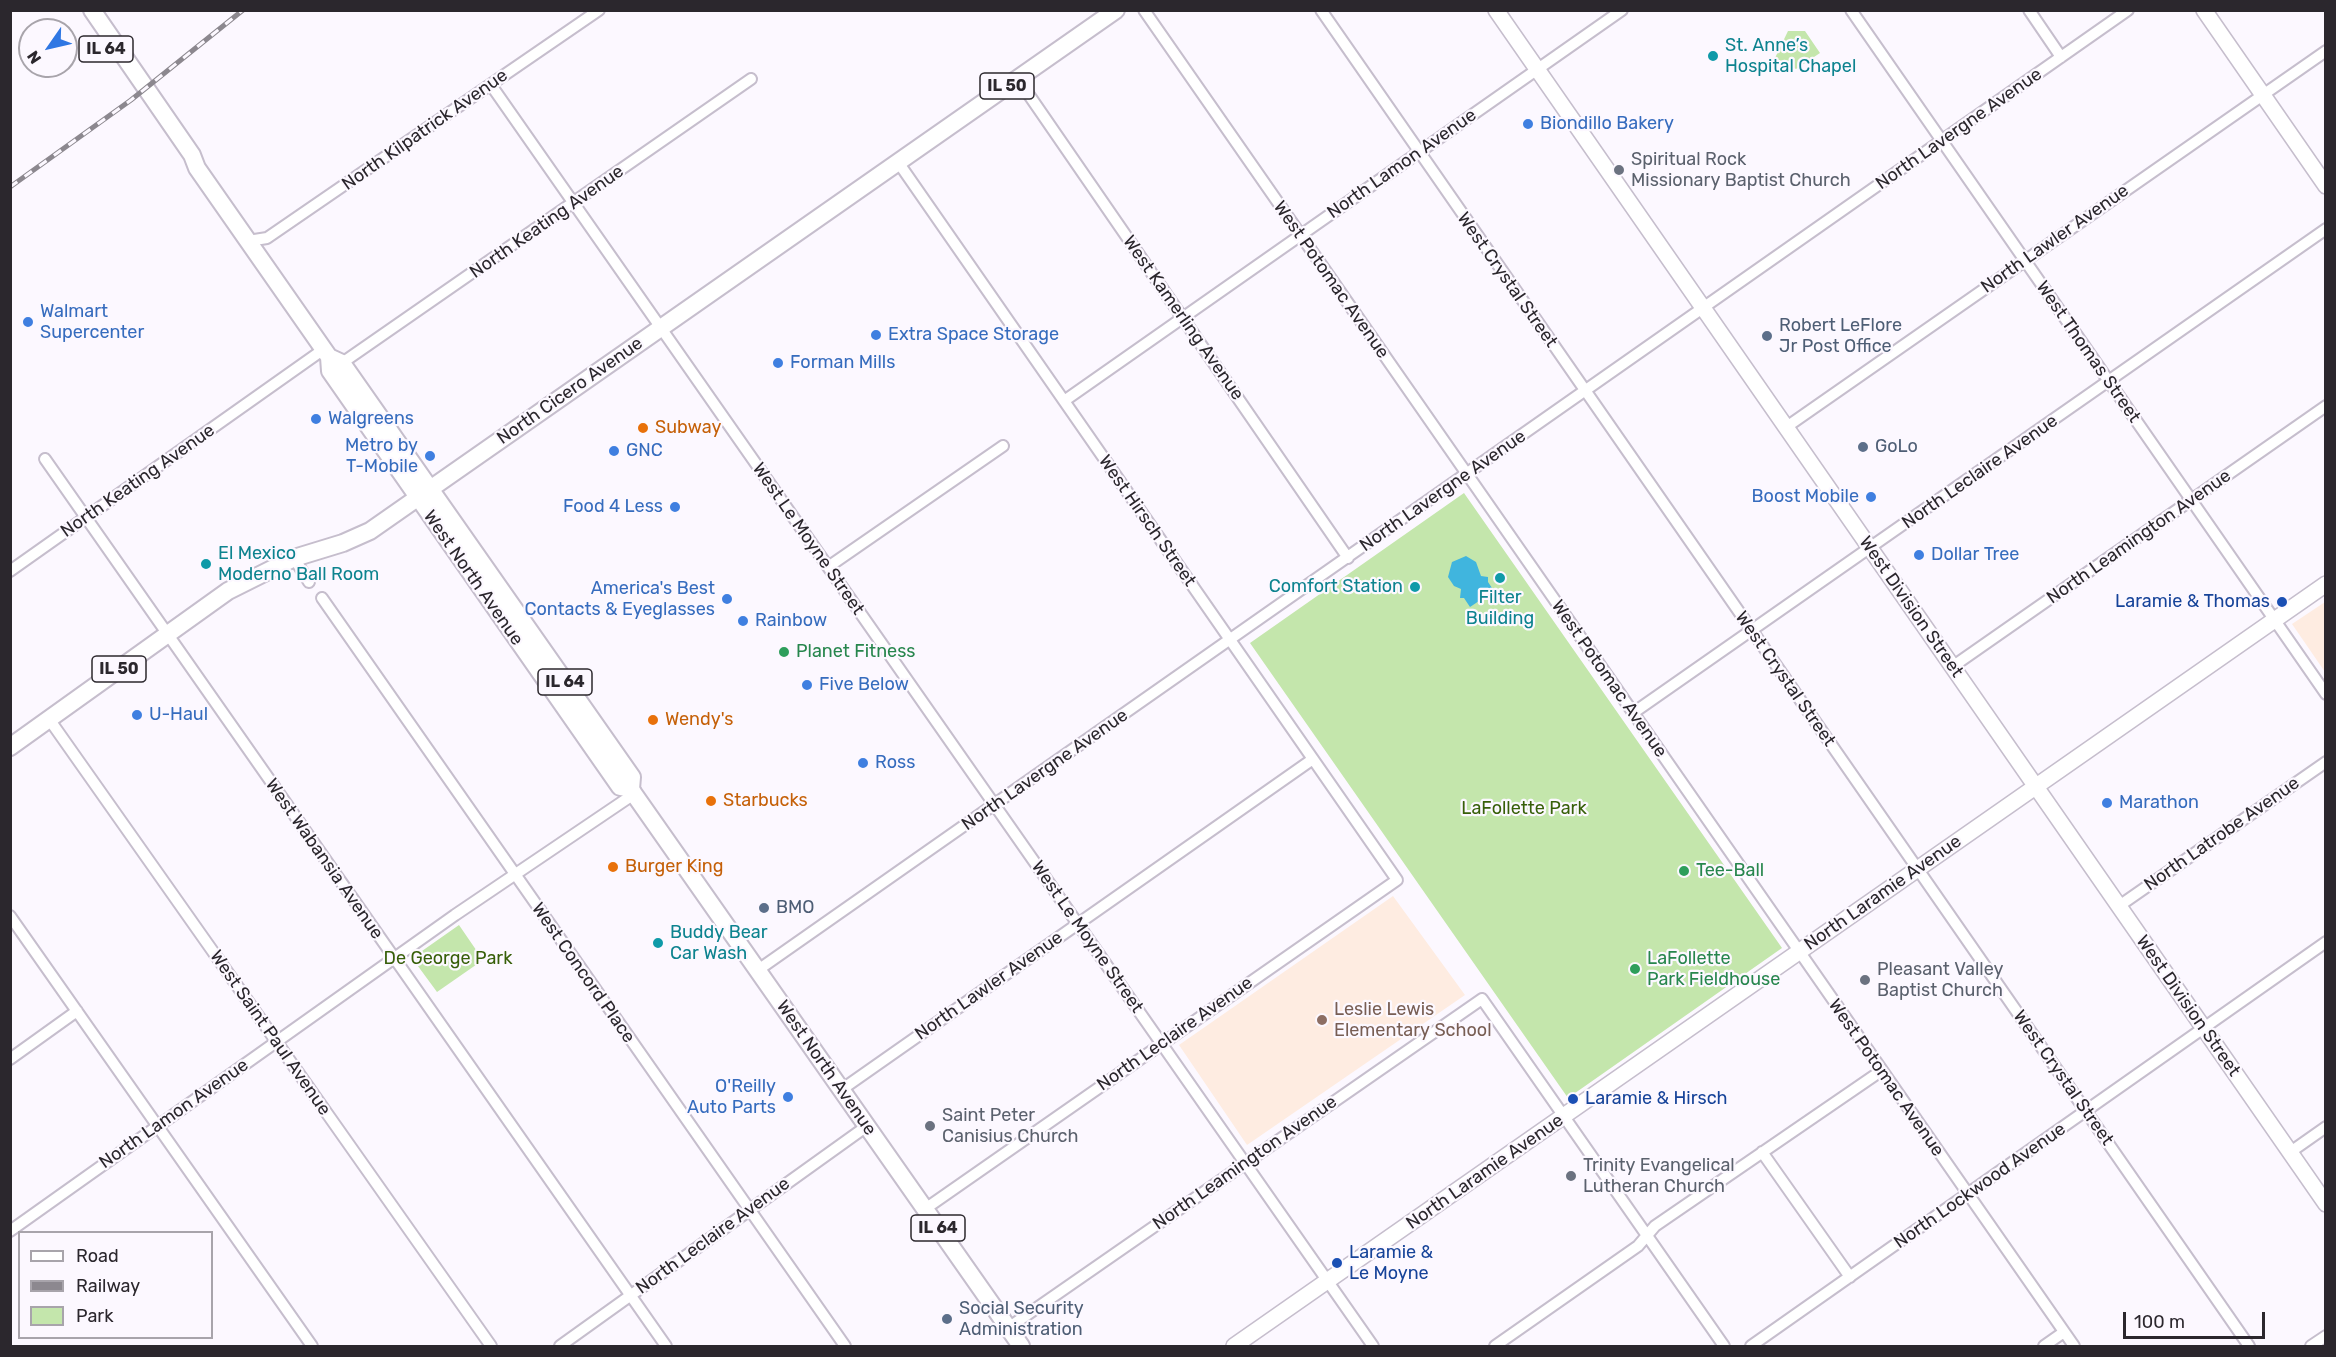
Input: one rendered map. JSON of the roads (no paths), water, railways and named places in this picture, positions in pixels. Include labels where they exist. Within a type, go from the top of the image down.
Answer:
[{"type":"main road","name":"West North Avenue","points":[[80,10],[184,160],[197,168]]},
{"type":"main road","name":"West North Avenue","points":[[92,10],[192,154],[197,168],[332,356],[330,372],[424,493],[620,787],[633,791],[1021,1347]]},
{"type":"main road","name":"North Cicero Avenue","points":[[10,747],[228,591],[294,558],[343,543],[370,531],[1116,10]]},
{"type":"street","name":"North Kilpatrick Avenue","points":[[248,241],[270,237],[599,10]]},
{"type":"street","name":"West Potomac Avenue","points":[[1144,10],[2074,1347]]},
{"type":"street","name":"West Crystal Street","points":[[1321,10],[2249,1347]]},
{"type":"street","name":"West Division Street","points":[[1496,10],[2325,1204]]},
{"type":"street","name":"North Lamon Avenue","points":[[1064,401],[1622,10]]},
{"type":"street","name":"West Thomas Street","points":[[1851,10],[2325,694]]},
{"type":"street","points":[[2029,10],[2061,57]]},
{"type":"street","name":"North Lavergne Avenue","points":[[758,970],[2128,10]]},
{"type":"street","points":[[2204,10],[2325,186]]},
{"type":"street","name":"North Lawler Avenue","points":[[1785,428],[2325,51]]},
{"type":"street","name":"North Keating Avenue","points":[[10,572],[86,518],[332,356],[574,204],[751,79]]},
{"type":"street","name":"West Kamerling Avenue","points":[[1018,79],[1348,558]]},
{"type":"street","name":"West Le Moyne Street","points":[[491,85],[1374,1347]]},
{"type":"street","name":"West Hirsch Street","points":[[898,162],[1397,880]]},
{"type":"street","name":"North Leclaire Avenue","points":[[1633,713],[2325,229]]},
{"type":"street","name":"North Leamington Avenue","points":[[1952,668],[2325,406]]},
{"type":"street","points":[[828,567],[1004,446]]},
{"type":"street","name":"West Wabansia Avenue","points":[[45,459],[666,1347]]},
{"type":"street","points":[[294,558],[309,582]]},
{"type":"street","name":"North Laramie Avenue","points":[[1234,1347],[2325,584]]},
{"type":"street","name":"West Concord Place","points":[[322,598],[845,1347]]},
{"type":"street","name":"West Saint Paul Avenue","points":[[49,719],[490,1347]]},
{"type":"street","name":"North Lawler Avenue","points":[[841,1090],[1313,759]]},
{"type":"street","name":"North Latrobe Avenue","points":[[2119,906],[2325,762]]},
{"type":"street","name":"North Lamon Avenue","points":[[10,1231],[633,791]]},
{"type":"street","name":"North Leclaire Avenue","points":[[925,1209],[1397,880]]},
{"type":"street","points":[[10,916],[312,1347]]},
{"type":"street","name":"North Lockwood Avenue","points":[[1751,1347],[2325,942]]},
{"type":"street","name":"North Leamington Avenue","points":[[1008,1328],[1482,999],[1564,1117]]},
{"type":"street","points":[[10,1059],[77,1011]]},
{"type":"street","points":[[1495,1347],[1638,1246],[1655,1226],[1881,1071]]},
{"type":"street","points":[[1564,1117],[1724,1347]]},
{"type":"street","name":"North Leclaire Avenue","points":[[560,1347],[867,1126]]},
{"type":"street","points":[[2289,1153],[2325,1127]]},
{"type":"street","points":[[1762,1152],[1850,1277]]},
{"type":"street","points":[[2044,1347],[2064,1332]]},
{"type":"street","points":[[2311,1347],[2325,1336]]},
{"type":"water","points":[[1466,556],[1476,562],[1481,576],[1488,577],[1488,582],[1494,591],[1470,607],[1464,598],[1460,598],[1461,589],[1454,586],[1448,577],[1452,562]]},
{"type":"railway","points":[[10,187],[131,100],[243,10]]},
{"type":"place","name":"St. Anne’s Hospital Chapel","points":[[1713,56]]},
{"type":"place","name":"Biondillo Bakery","points":[[1528,124]]},
{"type":"place","name":"Spiritual Rock Missionary Baptist Church","points":[[1619,170]]},
{"type":"place","name":"Walmart Supercenter","points":[[28,322]]},
{"type":"place","name":"Extra Space Storage","points":[[876,335]]},
{"type":"place","name":"Robert LeFlore Jr Post Office","points":[[1767,336]]},
{"type":"place","name":"Forman Mills","points":[[778,363]]},
{"type":"place","name":"Walgreens","points":[[316,419]]},
{"type":"place","name":"Subway","points":[[643,428]]},
{"type":"place","name":"GoLo","points":[[1863,447]]},
{"type":"place","name":"GNC","points":[[614,451]]},
{"type":"place","name":"Metro by T-Mobile","points":[[430,456]]},
{"type":"place","name":"Boost Mobile","points":[[1871,497]]},
{"type":"place","name":"Food 4 Less","points":[[675,507]]},
{"type":"place","name":"Dollar Tree","points":[[1919,555]]},
{"type":"place","name":"El Mexico Moderno Ball Room","points":[[206,564]]},
{"type":"place","name":"Filter Building","points":[[1500,578]]},
{"type":"place","name":"Comfort Station","points":[[1415,587]]},
{"type":"place","name":"America's Best Contacts & Eyeglasses","points":[[727,599]]},
{"type":"place","name":"Laramie & Thomas","points":[[2282,602]]},
{"type":"place","name":"Rainbow","points":[[743,621]]},
{"type":"place","name":"Planet Fitness","points":[[784,652]]},
{"type":"place","name":"Five Below","points":[[807,685]]},
{"type":"place","name":"U-Haul","points":[[137,715]]},
{"type":"place","name":"Wendy's","points":[[653,720]]},
{"type":"place","name":"Ross","points":[[863,763]]},
{"type":"place","name":"Starbucks","points":[[711,801]]},
{"type":"place","name":"Marathon","points":[[2107,803]]},
{"type":"place","name":"Burger King","points":[[613,867]]},
{"type":"place","name":"Tee-Ball","points":[[1684,871]]},
{"type":"place","name":"BMO","points":[[764,908]]},
{"type":"place","name":"Buddy Bear Car Wash","points":[[658,943]]},
{"type":"place","name":"LaFollette Park Fieldhouse","points":[[1635,969]]},
{"type":"place","name":"Pleasant Valley Baptist Church","points":[[1865,980]]},
{"type":"place","name":"Leslie Lewis Elementary School","points":[[1322,1020]]},
{"type":"place","name":"O'Reilly Auto Parts","points":[[788,1097]]},
{"type":"place","name":"Laramie & Hirsch","points":[[1573,1099]]},
{"type":"place","name":"Saint Peter Canisius Church","points":[[930,1126]]},
{"type":"place","name":"Trinity Evangelical Lutheran Church","points":[[1571,1176]]},
{"type":"place","name":"Laramie & Le Moyne","points":[[1337,1263]]},
{"type":"place","name":"Social Security Administration","points":[[947,1319]]},
{"type":"park label","name":"LaFollette Park","points":[[1524,809]]},
{"type":"park label","name":"De George Park","points":[[448,959]]}]
